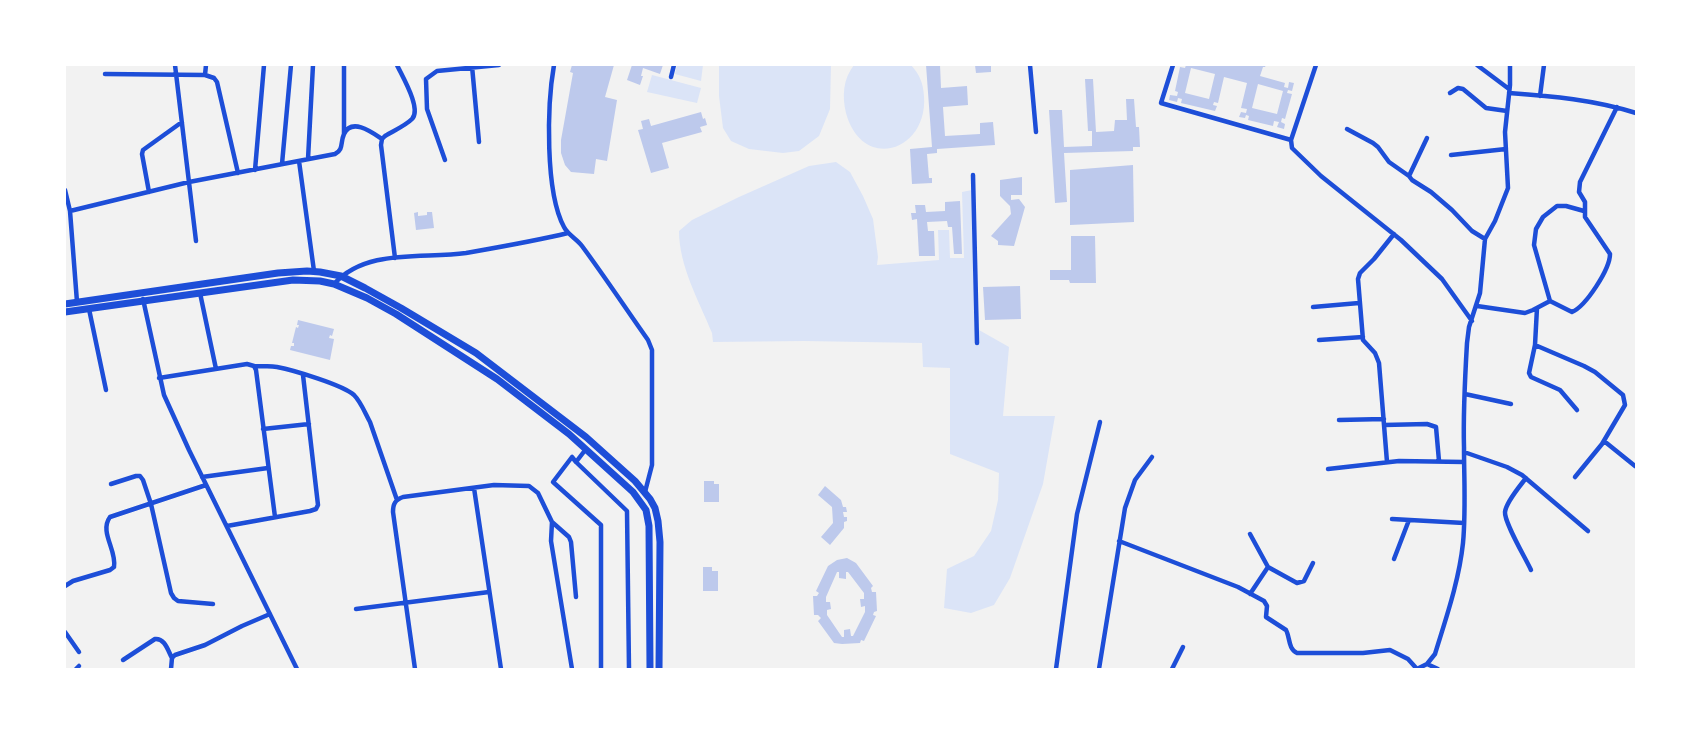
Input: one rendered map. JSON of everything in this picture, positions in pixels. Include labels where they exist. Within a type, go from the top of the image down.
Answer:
[{"type":"highway","points":[[65,312],[278,273],[314,271],[341,276],[424,322],[491,364],[586,437],[645,492],[655,508],[660,542],[659,669]]},
{"type":"highway","points":[[65,304],[200,293],[293,280],[320,281],[334,284],[382,305],[478,366],[534,406],[586,449],[633,492],[646,510],[649,526],[650,669]]},
{"type":"street","points":[[175,65],[196,241]]},
{"type":"street","points":[[205,75],[206,65]]},
{"type":"street","points":[[255,170],[264,65]]},
{"type":"street","points":[[282,164],[292,65]]},
{"type":"street","points":[[308,159],[313,65]]},
{"type":"street","points":[[70,210],[189,182],[339,152],[342,147],[344,134],[344,65]]},
{"type":"street","points":[[382,139],[412,119],[415,114],[414,103],[397,65]]},
{"type":"street","points":[[445,160],[427,109],[426,79],[437,71],[472,66],[499,65]]},
{"type":"street","points":[[554,65],[551,80],[549,144],[554,190],[560,217],[568,233],[581,245],[648,340],[652,350],[652,466],[645,492]]},
{"type":"street","points":[[671,77],[674,65]]},
{"type":"street","points":[[1030,65],[1036,132]]},
{"type":"street","points":[[1173,65],[1161,103],[1291,140]]},
{"type":"street","points":[[1316,65],[1291,140],[1292,148],[1321,176],[1394,234],[1442,279],[1472,321]]},
{"type":"street","points":[[1477,65],[1509,91],[1618,107],[1636,113]]},
{"type":"street","points":[[1119,541],[1238,587],[1266,604],[1266,617],[1286,630],[1293,651],[1297,653],[1341,654],[1390,650],[1408,659],[1417,669],[1427,664],[1434,654],[1441,635],[1457,582],[1463,542],[1467,343],[1482,285],[1485,239],[1495,221],[1508,188],[1505,132],[1510,65]]},
{"type":"street","points":[[1540,96],[1544,65]]},
{"type":"street","points":[[472,66],[479,142]]},
{"type":"street","points":[[105,74],[205,75],[214,78],[217,82],[238,173]]},
{"type":"street","points":[[1450,93],[1458,88],[1463,89],[1486,108],[1507,111]]},
{"type":"street","points":[[1584,211],[1557,206],[1543,218],[1536,229],[1534,245],[1550,301],[1572,312],[1587,300],[1608,266],[1610,254],[1585,217],[1584,199],[1579,192],[1580,182],[1618,107]]},
{"type":"street","points":[[148,192],[143,150],[182,122]]},
{"type":"street","points":[[344,134],[348,129],[362,127],[382,139]]},
{"type":"street","points":[[1347,129],[1373,143],[1389,162],[1431,192],[1472,231],[1485,239]]},
{"type":"street","points":[[1409,176],[1427,138]]},
{"type":"street","points":[[382,139],[395,258]]},
{"type":"street","points":[[1451,155],[1506,149]]},
{"type":"street","points":[[299,161],[314,271]]},
{"type":"street","points":[[973,175],[977,343]]},
{"type":"street","points":[[65,190],[70,210],[77,302]]},
{"type":"street","points":[[334,284],[341,276],[365,263],[395,258],[465,253],[568,233]]},
{"type":"street","points":[[1387,462],[1378,360],[1363,336],[1358,285],[1360,273],[1374,260],[1394,234]]},
{"type":"street","points":[[200,293],[216,369]]},
{"type":"street","points":[[142,297],[164,395],[202,477],[297,669]]},
{"type":"street","points":[[1477,306],[1525,313],[1550,301]]},
{"type":"street","points":[[1313,307],[1360,303]]},
{"type":"street","points":[[1537,308],[1535,345],[1530,367],[1531,376],[1560,390],[1577,410]]},
{"type":"street","points":[[89,309],[106,390]]},
{"type":"street","points":[[1319,340],[1363,336]]},
{"type":"street","points":[[1535,345],[1595,372],[1623,395],[1625,405],[1604,441],[1575,477]]},
{"type":"street","points":[[159,378],[247,364],[278,367],[349,392],[357,400],[370,422],[397,500]]},
{"type":"street","points":[[254,366],[274,517]]},
{"type":"street","points":[[227,526],[316,509],[318,505],[304,375]]},
{"type":"street","points":[[1465,394],[1511,404]]},
{"type":"street","points":[[1339,420],[1384,419]]},
{"type":"street","points":[[1056,669],[1077,514],[1100,422]]},
{"type":"street","points":[[263,429],[309,424]]},
{"type":"street","points":[[1384,425],[1427,424],[1436,427],[1439,462]]},
{"type":"street","points":[[1604,441],[1635,466]]},
{"type":"street","points":[[576,462],[586,449]]},
{"type":"street","points":[[1464,452],[1507,467],[1526,478],[1588,531]]},
{"type":"street","points":[[601,669],[601,525],[553,482],[572,457],[627,511],[629,669]]},
{"type":"street","points":[[1099,669],[1119,541],[1131,488],[1134,480],[1152,457]]},
{"type":"street","points":[[1328,469],[1387,462],[1464,462]]},
{"type":"street","points":[[202,477],[268,468]]},
{"type":"street","points":[[111,484],[140,476],[151,504],[171,593],[178,601],[213,604]]},
{"type":"street","points":[[1526,478],[1505,512],[1532,570]]},
{"type":"street","points":[[65,586],[72,581],[110,570],[114,567],[114,559],[105,527],[110,517],[206,485]]},
{"type":"street","points":[[414,669],[393,512],[393,505],[403,497],[501,485],[529,486],[538,493],[552,522],[571,542],[576,597]]},
{"type":"street","points":[[474,488],[501,669]]},
{"type":"street","points":[[1392,519],[1464,523]]},
{"type":"street","points":[[1394,559],[1409,520]]},
{"type":"street","points":[[552,522],[551,541],[572,669]]},
{"type":"street","points":[[1250,534],[1268,566],[1299,583],[1304,581],[1313,563]]},
{"type":"street","points":[[1250,594],[1268,566]]},
{"type":"street","points":[[356,609],[489,592]]},
{"type":"street","points":[[172,658],[179,652],[205,645],[270,614]]},
{"type":"street","points":[[65,632],[79,652]]},
{"type":"street","points":[[123,660],[155,639],[159,639],[172,658],[171,669]]},
{"type":"street","points":[[1172,669],[1183,647]]},
{"type":"street","points":[[1427,664],[1438,669]]},
{"type":"shaded area","points":[[677,65],[703,65],[701,81],[675,74]]},
{"type":"shaded area","points":[[719,65],[831,65],[830,109],[819,136],[799,151],[783,153],[749,149],[731,141],[723,128],[719,96]]},
{"type":"shaded area","points":[[854,65],[911,65],[917,72],[924,91],[922,115],[916,131],[905,142],[892,148],[879,148],[866,143],[854,132],[846,113],[844,94],[850,70]]},
{"type":"shaded area","points":[[652,75],[701,88],[697,103],[647,92]]},
{"type":"shaded area","points":[[836,162],[850,172],[873,219],[878,257],[877,265],[939,260],[938,230],[949,230],[950,258],[964,258],[962,192],[972,190],[979,330],[1009,347],[1003,416],[1055,416],[1043,484],[1010,578],[994,605],[971,613],[944,608],[947,569],[974,556],[991,531],[998,500],[999,473],[950,454],[950,368],[923,367],[922,343],[713,342],[712,333],[682,257],[679,231],[692,220],[809,166]]},
{"type":"building","points":[[572,65],[614,65],[605,97],[617,100],[607,161],[596,159],[594,174],[571,172],[565,165],[561,153],[561,140],[573,73],[570,72]]},
{"type":"building","points":[[632,65],[663,65],[660,74],[643,68],[640,85],[627,80]]},
{"type":"building","points":[[926,65],[940,65],[941,88],[967,86],[968,105],[943,107],[945,136],[980,134],[980,123],[993,122],[995,145],[937,149],[937,153],[927,154],[929,178],[932,178],[932,183],[912,184],[910,149],[932,147]]},
{"type":"building","points":[[975,65],[991,65],[991,72],[976,73]]},
{"type":"building","points":[[1186,65],[1266,65],[1263,67],[1260,76],[1285,83],[1284,87],[1288,88],[1289,82],[1294,83],[1292,91],[1288,90],[1287,93],[1292,94],[1285,119],[1282,118],[1281,122],[1285,124],[1284,129],[1277,127],[1279,122],[1274,121],[1273,126],[1248,120],[1249,116],[1246,115],[1245,118],[1239,117],[1241,112],[1246,113],[1247,109],[1241,108],[1247,83],[1224,77],[1218,103],[1214,102],[1213,105],[1217,106],[1215,111],[1181,103],[1182,99],[1178,98],[1177,102],[1169,100],[1170,95],[1177,96],[1178,92],[1175,91],[1180,67],[1185,68]],"holes":[[[1191,68],[1215,74],[1209,99],[1185,93]],[[1258,84],[1283,91],[1277,114],[1252,108]]]},
{"type":"building","points":[[1085,79],[1093,79],[1096,132],[1114,131],[1115,120],[1127,120],[1126,99],[1134,99],[1140,147],[1133,147],[1133,151],[1064,153],[1067,202],[1055,203],[1049,110],[1062,110],[1064,147],[1092,146],[1092,131],[1088,131]]},
{"type":"building","points":[[701,112],[707,125],[700,127],[702,132],[662,143],[669,168],[651,173],[638,130],[643,129],[641,121],[649,119],[651,126]]},
{"type":"building","points":[[1133,165],[1134,222],[1070,225],[1070,170]]},
{"type":"building","points":[[1022,177],[1022,195],[1011,195],[1011,200],[1019,199],[1025,207],[1014,246],[998,245],[998,241],[991,236],[1011,214],[1010,206],[1000,196],[1000,180]]},
{"type":"building","points":[[960,201],[962,254],[954,254],[952,227],[948,227],[947,221],[927,222],[928,231],[934,231],[935,256],[919,256],[917,219],[912,220],[911,213],[916,213],[915,205],[925,205],[926,212],[945,211],[945,202]]},
{"type":"building","points":[[418,212],[418,216],[427,215],[427,212],[432,212],[434,228],[416,230],[414,213]]},
{"type":"building","points":[[1071,236],[1095,236],[1096,283],[1070,283],[1069,280],[1050,280],[1050,270],[1071,270]]},
{"type":"building","points":[[1020,286],[1021,319],[985,320],[983,287]]},
{"type":"building","points":[[298,320],[334,329],[332,336],[330,335],[329,338],[334,339],[330,360],[290,350],[291,346],[294,346],[294,343],[292,343],[296,327],[298,328],[299,325],[297,325]]},
{"type":"building","points":[[704,481],[714,481],[714,484],[719,484],[719,502],[704,502]]},
{"type":"building","points":[[825,486],[841,500],[847,512],[843,512],[844,517],[847,517],[847,521],[844,522],[844,528],[830,545],[821,537],[833,523],[832,507],[818,495]]},
{"type":"building","points":[[847,558],[856,563],[873,586],[871,588],[872,592],[876,592],[877,611],[873,615],[876,616],[864,641],[861,640],[860,643],[834,643],[818,621],[821,618],[818,615],[814,615],[813,596],[817,596],[819,593],[816,591],[828,566],[837,560]],"holes":[[[837,572],[839,572],[839,578],[846,579],[846,572],[848,572],[864,593],[864,599],[860,599],[861,607],[865,606],[865,612],[853,636],[851,636],[850,629],[844,630],[844,637],[842,637],[827,615],[827,610],[831,609],[830,602],[826,602],[826,597]]]},
{"type":"building","points":[[703,567],[712,567],[712,571],[718,571],[718,591],[703,591]]}]
